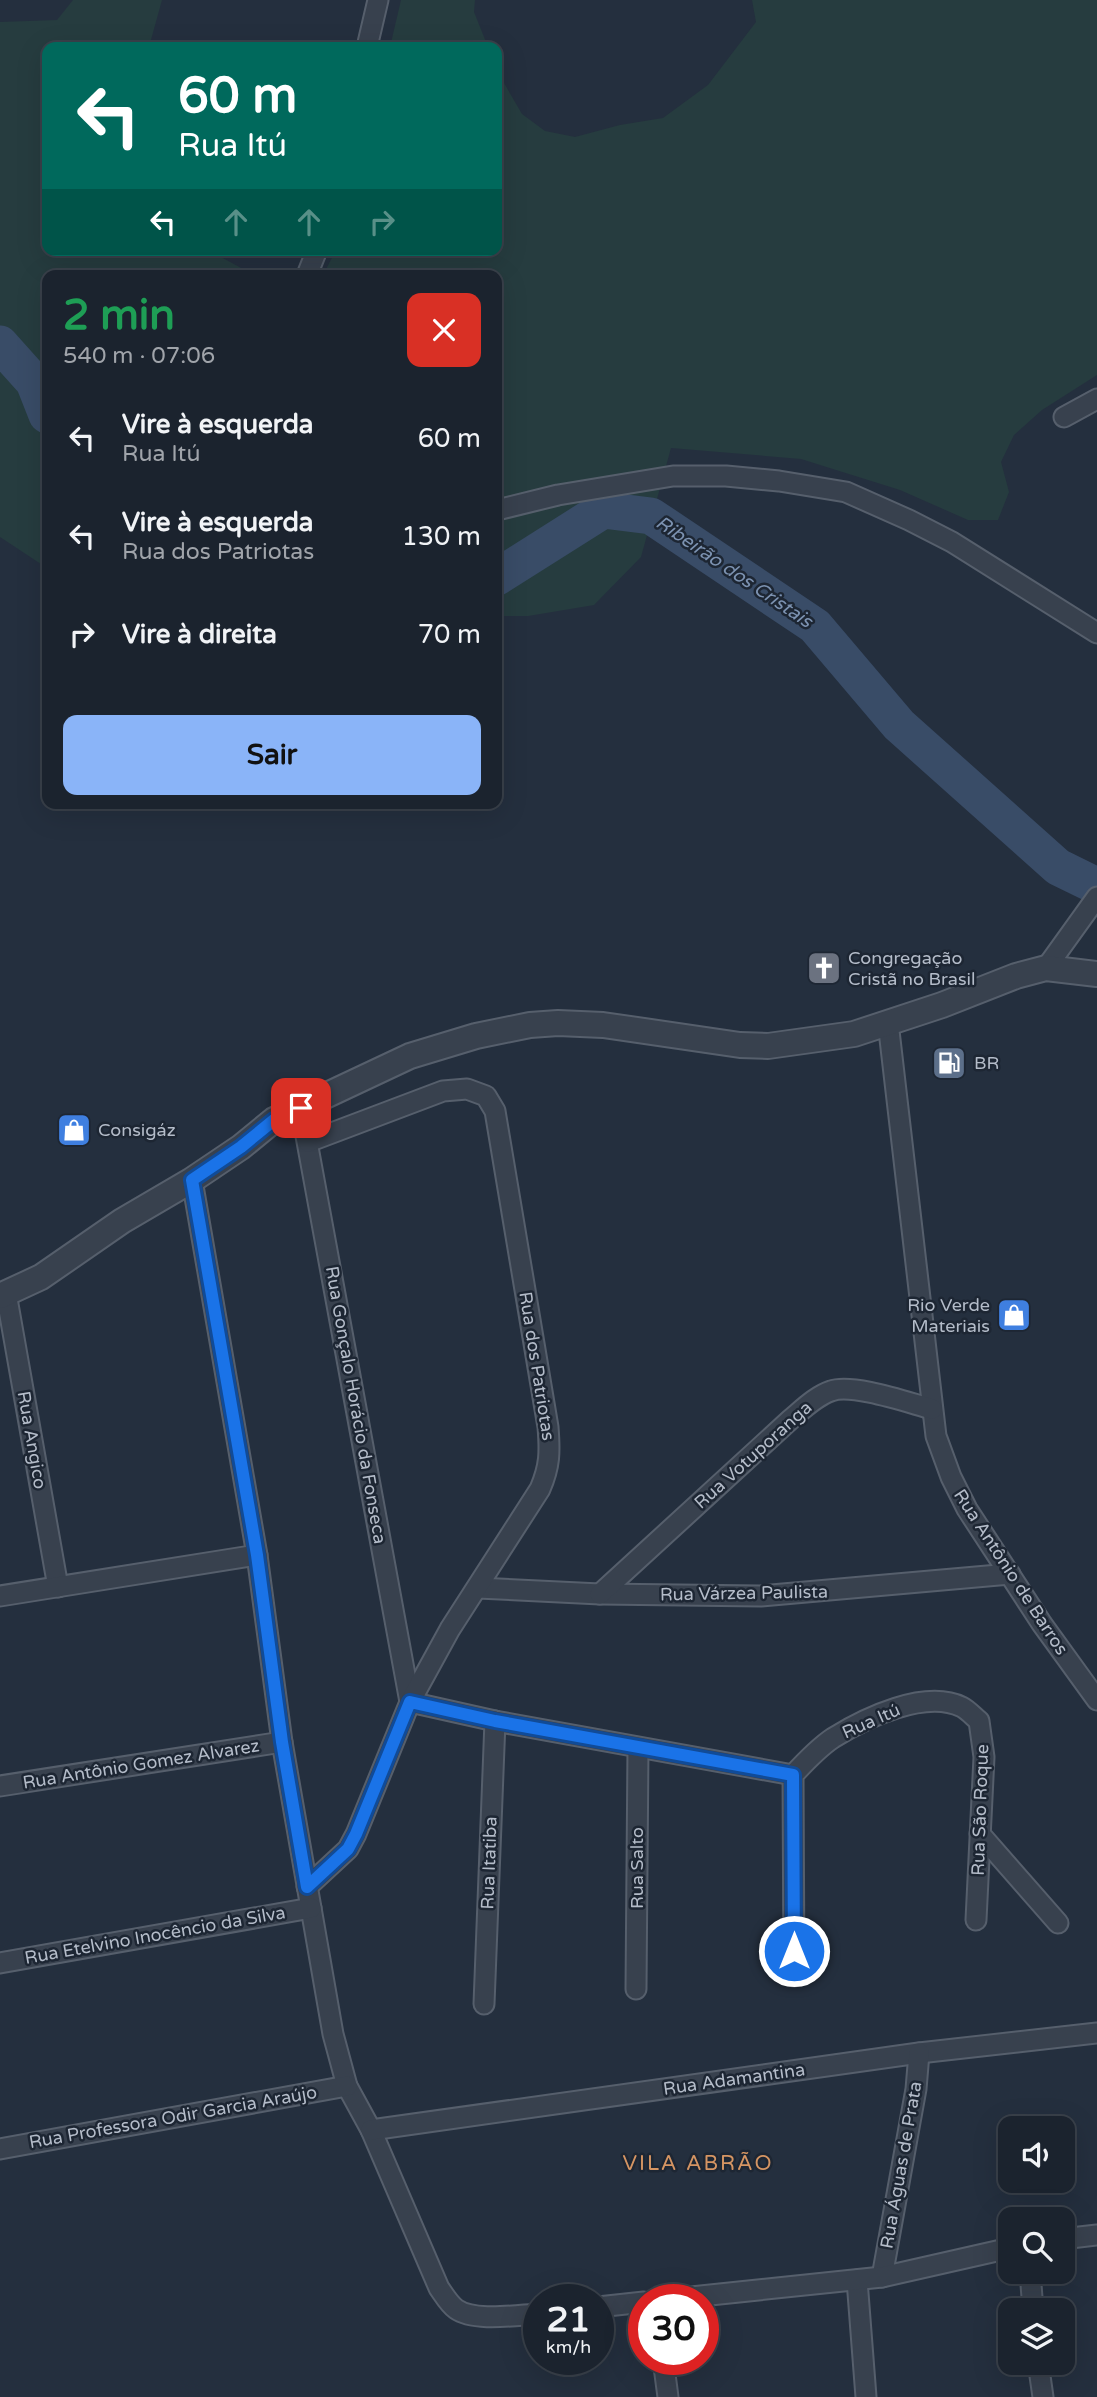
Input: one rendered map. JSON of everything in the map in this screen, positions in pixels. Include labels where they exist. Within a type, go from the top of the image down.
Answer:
[{"type":"street","points":[[368,42],[378,0]]},
{"type":"street","points":[[1064,418],[1097,399]]},
{"type":"street","points":[[502,509],[558,495],[673,476],[726,476],[846,492],[951,542],[1097,633]]},
{"type":"street","points":[[1046,968],[1096,905]]},
{"type":"street","points":[[3,1295],[41,1277],[122,1221],[192,1180],[241,1147],[274,1120],[410,1056],[476,1036],[530,1025],[558,1023],[603,1025],[740,1045],[768,1045],[854,1034],[942,1005],[1016,976],[1046,968],[1097,974]]},
{"type":"street","name":"Rua Antônio de Barros","points":[[888,1022],[936,1437],[951,1477],[967,1508],[1042,1624],[1097,1700]]},
{"type":"street","name":"Rua dos Patriotas","points":[[307,1887],[348,1849],[410,1702],[450,1629],[540,1489],[548,1470],[550,1447],[495,1111],[486,1096],[467,1089],[443,1091],[308,1142]]},
{"type":"street","name":"Rua Gonçalo Horácio da Fonseca","points":[[301,1108],[410,1702]]},
{"type":"street","points":[[192,1180],[257,1555],[282,1742],[331,2022],[347,2086],[371,2130],[439,2288],[454,2308],[464,2314],[479,2316],[523,2315]]},
{"type":"street","name":"Rua Angico","points":[[3,1295],[58,1587]]},
{"type":"street","name":"Rua Votuporanga","points":[[600,1594],[791,1419],[832,1390],[849,1388],[932,1409]]},
{"type":"street","points":[[0,1596],[257,1555]]},
{"type":"street","name":"Rua Várzea Paulista","points":[[478,1588],[600,1594],[761,1596],[1010,1574]]},
{"type":"street","points":[[410,1702],[495,1721],[793,1775],[794,1976]]},
{"type":"street","name":"Rua Itú","points":[[793,1775],[832,1739],[882,1712],[913,1704],[943,1702],[963,1707]]},
{"type":"street","name":"Rua São Roque","points":[[963,1707],[979,1721],[983,1737],[976,1920]]},
{"type":"street","name":"Rua Itatiba","points":[[484,2004],[495,1721]]},
{"type":"street","name":"Rua Antônio Gomez Alvarez","points":[[0,1786],[282,1742]]},
{"type":"street","name":"Rua Salto","points":[[636,1989],[638,1748]]},
{"type":"street","points":[[980,1834],[1058,1923]]},
{"type":"street","name":"Rua Etelvino Inocêncio da Silva","points":[[0,1963],[311,1908]]},
{"type":"street","name":"Rua Adamantina","points":[[371,2130],[919,2053],[1097,2033]]},
{"type":"street","name":"Rua Águas de Prata","points":[[882,2277],[912,2112],[919,2053]]},
{"type":"street","name":"Rua Professora Odir Garcia Araújo","points":[[0,2149],[347,2086]]},
{"type":"street","points":[[1075,2238],[1097,2235]]},
{"type":"street","points":[[719,2294],[882,2277],[998,2251]]},
{"type":"street","points":[[858,2280],[866,2397]]},
{"type":"street","points":[[665,2375],[668,2397]]},
{"type":"street","points":[[1040,2375],[1043,2397]]},
{"type":"green space","points":[[73,0],[162,0],[150,42],[42,42],[42,256],[219,256],[245,270],[42,270],[42,565],[0,537],[0,22],[57,20]]},
{"type":"green space","points":[[401,0],[475,0],[474,12],[486,42],[391,42]]},
{"type":"green space","points":[[752,0],[1097,0],[1097,375],[1042,410],[1014,435],[1001,462],[1009,492],[998,520],[968,520],[900,490],[801,459],[671,448],[641,557],[594,605],[528,616],[502,616],[502,270],[326,270],[333,256],[502,256],[502,80],[522,114],[545,131],[575,137],[620,125],[663,118],[708,85],[756,22]]},
{"type":"waterway","name":"Ribeirão dos Cristais","points":[[0,344],[34,382],[42,402]]},
{"type":"waterway","name":"Ribeirão dos Cristais","points":[[502,574],[603,510],[651,516],[815,626],[899,725],[1058,867],[1097,886]]},
{"type":"place","name":"Congregação Cristã no Brasil","points":[[824,968]]},
{"type":"place","name":"BR","points":[[949,1063]]},
{"type":"place","name":"Consigáz","points":[[74,1130]]},
{"type":"place","name":"Rio Verde Materiais","points":[[1014,1315]]},
{"type":"district","name":"VILA ABRÃO","points":[[698,2163]]},
{"type":"route","points":[[301,1108],[274,1120],[241,1147],[192,1180],[257,1555],[282,1742],[307,1887],[348,1849],[410,1702],[495,1721],[793,1775],[794,1951]]}]
